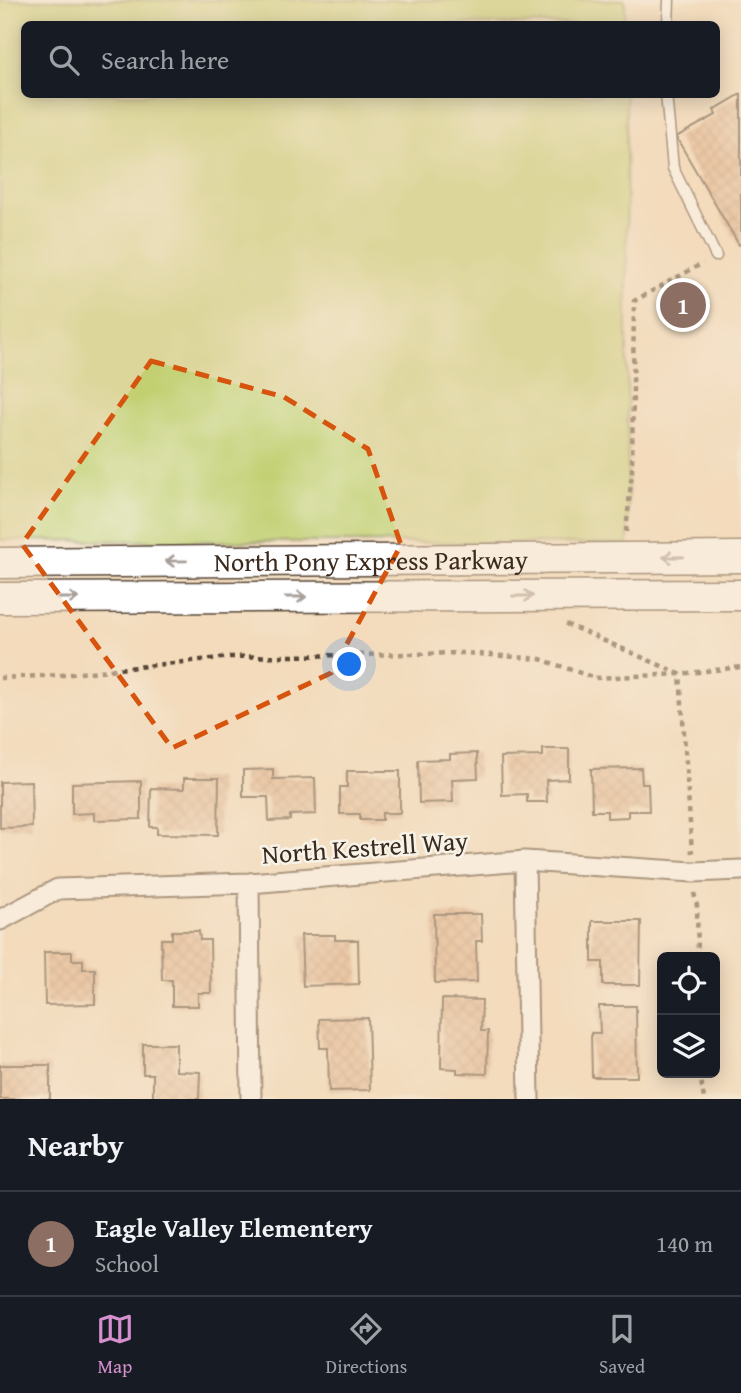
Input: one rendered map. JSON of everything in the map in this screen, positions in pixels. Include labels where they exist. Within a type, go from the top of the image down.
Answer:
[{"type":"main road","name":"North Pony Express Parkway","points":[[0,563],[741,557]]},
{"type":"main road","name":"North Pony Express Parkway","points":[[0,598],[741,595]]},
{"type":"street","name":"North Kestrell Way","points":[[0,920],[58,889],[249,883],[525,861],[693,872],[741,870]]},
{"type":"street","points":[[525,861],[529,1099]]},
{"type":"street","points":[[249,883],[251,1099]]},
{"type":"lane","points":[[668,21],[669,0]]},
{"type":"lane","points":[[666,98],[673,168],[716,256]]},
{"type":"path","points":[[614,533],[626,533],[632,472],[634,301],[716,256]]},
{"type":"path","points":[[566,624],[680,674]]},
{"type":"path","points":[[0,678],[62,675],[230,657],[466,653],[540,659],[595,678],[680,674],[741,667]]},
{"type":"path","points":[[680,674],[698,952]]},
{"type":"path","points":[[702,1078],[704,1099]]},
{"type":"highlighted area","points":[[151,361],[284,397],[368,449],[401,545],[331,673],[172,748],[22,544]]},
{"type":"green space","points":[[0,0],[625,0],[625,21],[21,21],[21,98],[626,98],[628,544],[0,540]]},
{"type":"building","points":[[741,94],[739,245],[676,137],[716,115],[714,110]]},
{"type":"building","points":[[543,749],[569,749],[569,779],[546,780],[547,802],[527,802],[527,794],[502,795],[501,757],[543,756]]},
{"type":"building","points":[[477,753],[478,778],[452,779],[453,802],[419,803],[418,760],[450,759],[450,754]]},
{"type":"building","points":[[641,768],[642,784],[648,784],[649,811],[628,811],[628,817],[607,818],[607,811],[592,811],[591,769]]},
{"type":"building","points":[[273,769],[273,779],[315,778],[316,814],[290,815],[290,820],[269,821],[268,797],[243,797],[243,770]]},
{"type":"building","points":[[347,771],[400,771],[400,813],[382,813],[382,820],[360,820],[360,814],[340,814],[340,787],[347,787]]},
{"type":"building","points":[[184,778],[219,778],[218,835],[157,834],[157,827],[150,827],[151,788],[184,789]]},
{"type":"building","points":[[31,781],[32,827],[0,828],[0,782]]},
{"type":"building","points":[[141,781],[141,819],[94,820],[94,813],[72,814],[72,783]]},
{"type":"building","points":[[434,914],[481,914],[482,941],[476,941],[477,982],[435,983]]},
{"type":"building","points":[[592,921],[641,921],[640,985],[603,985],[603,962],[592,962]]},
{"type":"building","points":[[172,931],[199,931],[200,940],[210,940],[211,993],[198,993],[198,1006],[172,1006],[172,980],[162,980],[161,939],[172,939]]},
{"type":"building","points":[[301,935],[335,935],[335,940],[358,940],[359,984],[303,986]]},
{"type":"building","points":[[44,952],[72,952],[72,960],[83,960],[83,969],[95,969],[95,1004],[45,1005]]},
{"type":"building","points":[[442,999],[482,1000],[481,1031],[488,1031],[487,1074],[457,1073],[457,1069],[441,1068]]},
{"type":"building","points":[[599,1006],[636,1006],[637,1077],[592,1077],[591,1033],[600,1033]]},
{"type":"building","points":[[368,1018],[370,1090],[329,1091],[328,1048],[320,1048],[319,1019]]},
{"type":"building","points":[[143,1044],[176,1044],[176,1071],[200,1072],[199,1099],[153,1099],[153,1074],[143,1074]]},
{"type":"building","points":[[0,1065],[50,1065],[50,1099],[0,1099]]},
{"type":"place","name":"Eagle Valley Elementery","points":[[683,305]]}]
